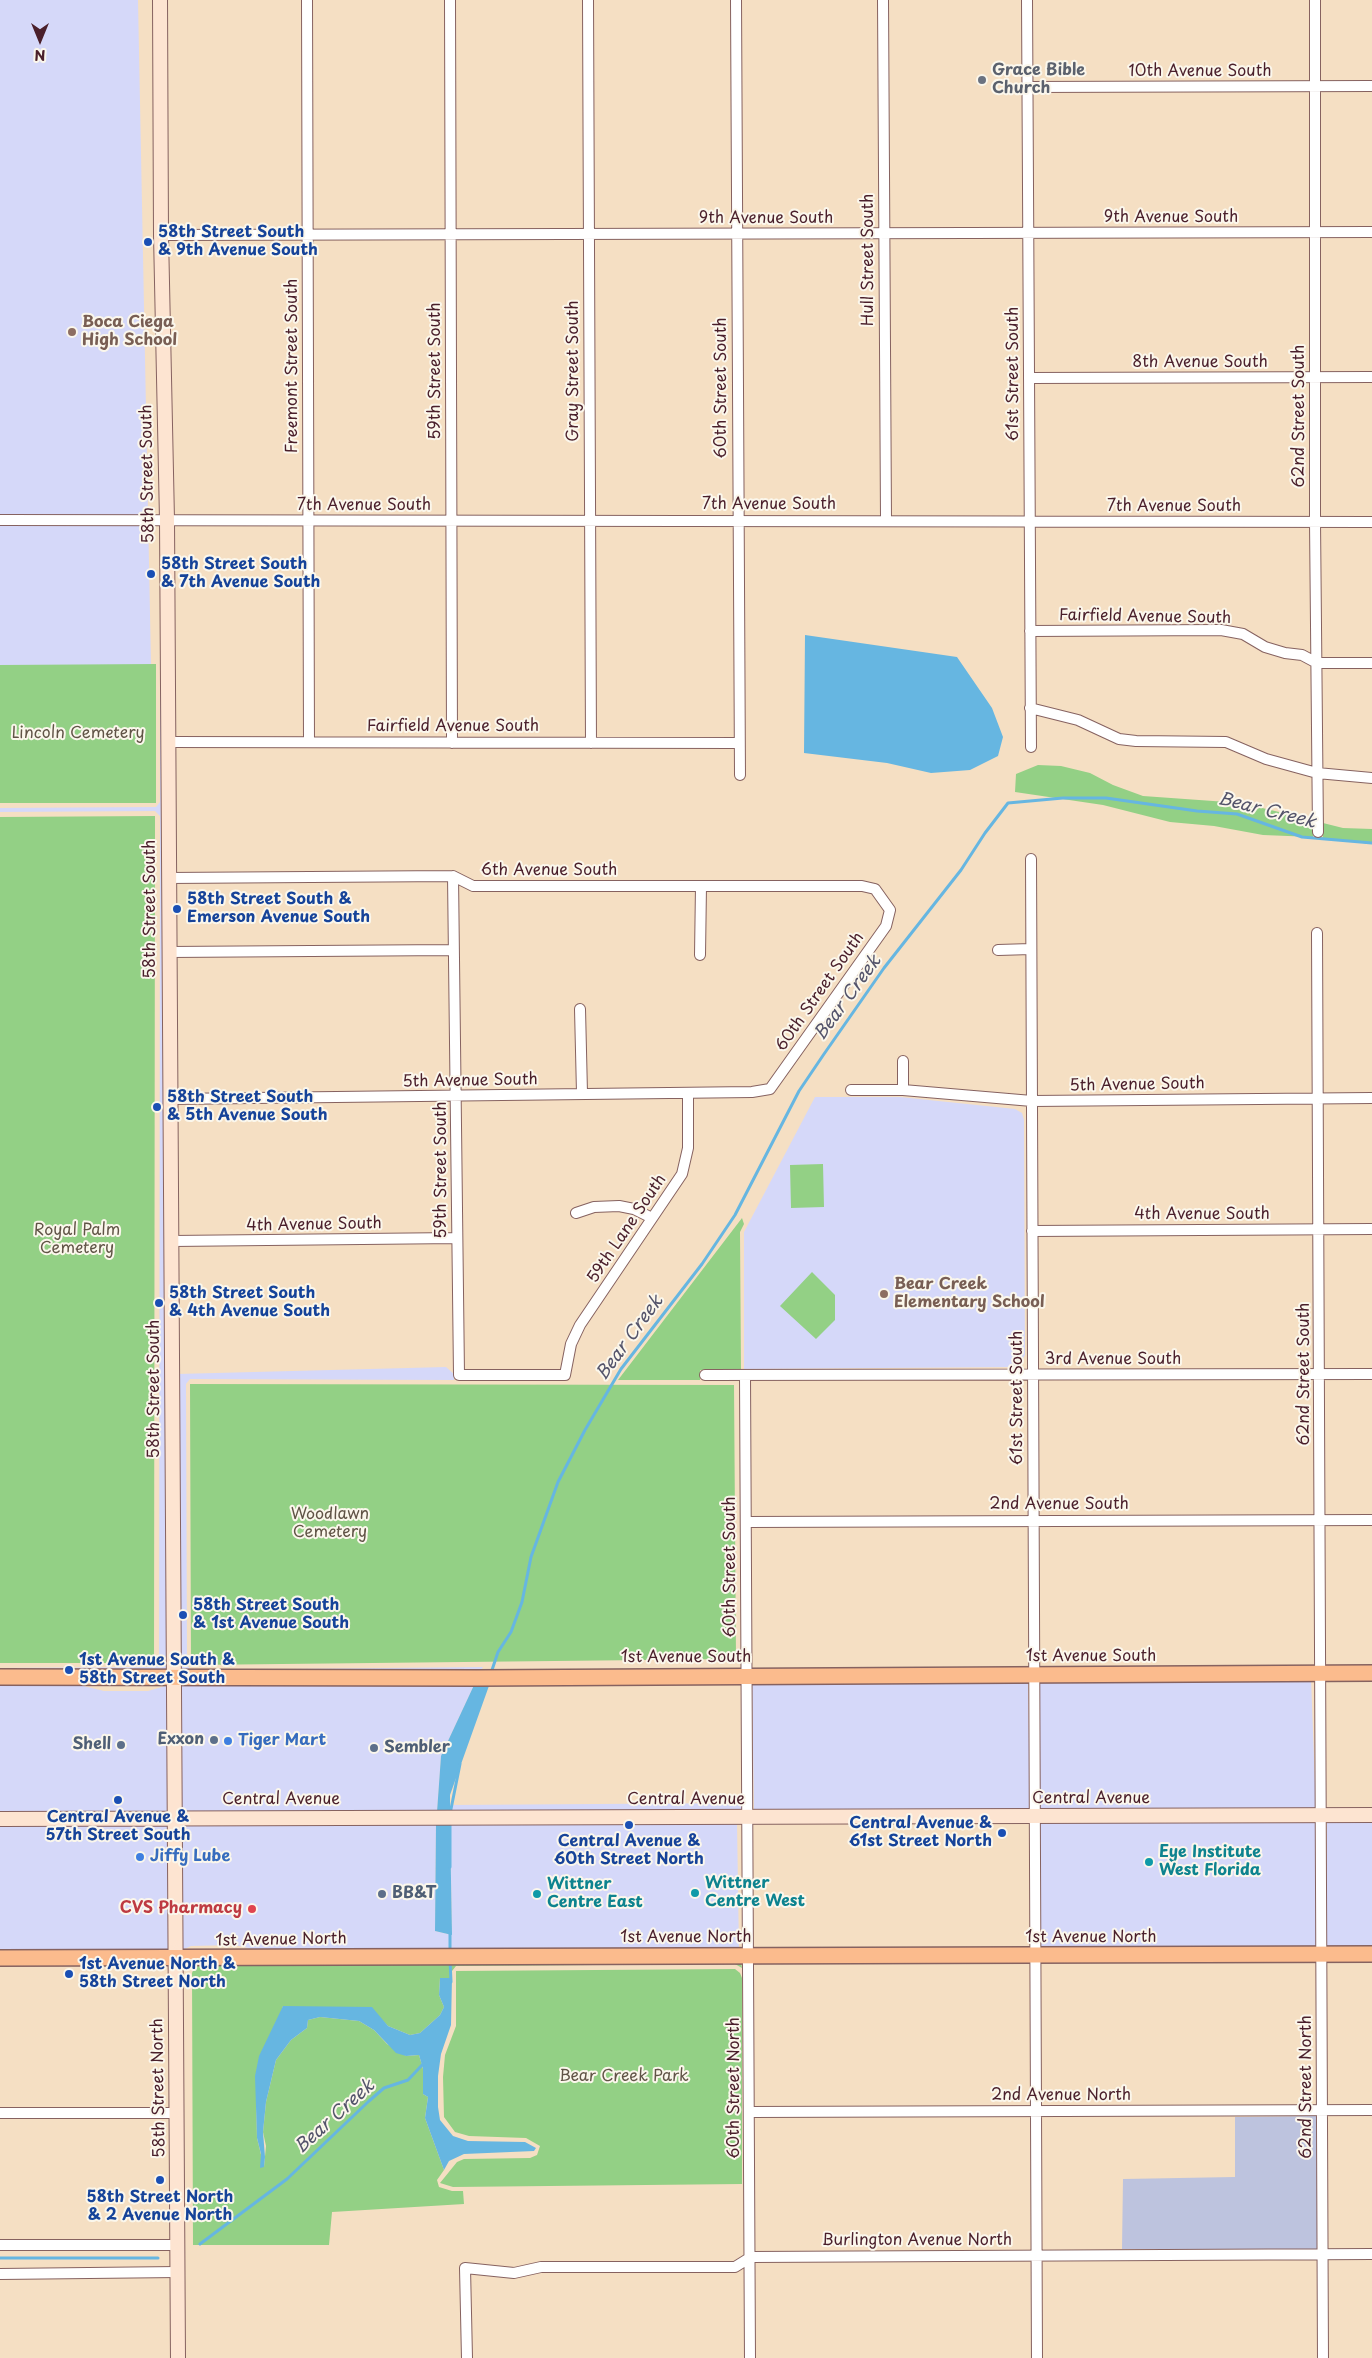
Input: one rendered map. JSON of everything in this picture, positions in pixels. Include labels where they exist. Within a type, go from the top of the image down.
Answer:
[{"type":"main road","name":"1st Avenue South","points":[[0,1677],[507,1678],[747,1675],[1372,1673]]},
{"type":"main road","name":"1st Avenue North","points":[[0,1958],[175,1959],[434,1956],[1372,1954]]},
{"type":"street","name":"58th Street South","points":[[160,0],[172,1241],[173,1818]]},
{"type":"street","name":"Freemont Street South","points":[[307,0],[309,741]]},
{"type":"street","name":"59th Street South","points":[[450,0],[452,742]]},
{"type":"street","name":"Gray Street South","points":[[588,0],[591,743]]},
{"type":"street","name":"60th Street South","points":[[736,0],[740,775]]},
{"type":"street","name":"Hull Street South","points":[[883,0],[886,520]]},
{"type":"street","name":"61st Street South","points":[[1027,0],[1031,747]]},
{"type":"street","name":"62nd Street South","points":[[1315,0],[1315,522],[1318,832]]},
{"type":"street","name":"10th Avenue South","points":[[1028,87],[1372,86]]},
{"type":"street","name":"9th Avenue South","points":[[161,235],[589,236],[1372,232]]},
{"type":"street","name":"8th Avenue South","points":[[1029,378],[1372,377]]},
{"type":"street","name":"7th Avenue South","points":[[0,520],[1372,522]]},
{"type":"street","name":"Fairfield Avenue South","points":[[1030,631],[1221,630],[1243,634],[1265,647],[1285,653],[1302,655],[1317,663],[1372,663]]},
{"type":"street","points":[[1030,708],[1078,720],[1119,739],[1136,742],[1226,742],[1266,759],[1317,773],[1372,778]]},
{"type":"street","name":"Fairfield Avenue South","points":[[168,742],[739,743]]},
{"type":"street","name":"61st Street South","points":[[1030,859],[1037,2358]]},
{"type":"street","name":"59th Street South","points":[[453,876],[459,1375]]},
{"type":"street","name":"6th Avenue South","points":[[168,878],[453,876],[473,886],[862,886],[875,889],[890,910]]},
{"type":"street","points":[[700,955],[701,886]]},
{"type":"street","name":"60th Street South","points":[[770,1089],[886,926],[890,910]]},
{"type":"street","name":"62nd Street South","points":[[1317,932],[1322,1815]]},
{"type":"street","points":[[998,950],[1030,949]]},
{"type":"street","points":[[169,952],[453,950]]},
{"type":"street","points":[[580,1010],[582,1093]]},
{"type":"street","points":[[903,1061],[903,1090]]},
{"type":"street","name":"5th Avenue South","points":[[170,1100],[752,1092],[770,1089]]},
{"type":"street","name":"5th Avenue South","points":[[852,1090],[903,1090],[1032,1101],[1372,1098]]},
{"type":"street","name":"59th Lane South","points":[[459,1375],[565,1375],[571,1344],[580,1325],[682,1174],[688,1148],[688,1093]]},
{"type":"street","points":[[576,1212],[594,1207],[620,1206],[634,1209],[652,1218]]},
{"type":"street","name":"4th Avenue South","points":[[1032,1231],[1372,1229]]},
{"type":"street","name":"4th Avenue South","points":[[172,1241],[457,1238]]},
{"type":"street","name":"3rd Avenue South","points":[[705,1376],[1372,1374]]},
{"type":"street","name":"60th Street South","points":[[745,1376],[749,1817]]},
{"type":"street","name":"2nd Avenue South","points":[[746,1522],[1372,1520]]},
{"type":"street","name":"62nd Street North","points":[[1322,1815],[1323,2358]]},
{"type":"street","name":"Central Avenue","points":[[0,1819],[1372,1815]]},
{"type":"street","name":"60th Street North","points":[[749,1817],[750,2358]]},
{"type":"street","name":"58th Street North","points":[[173,1818],[178,2358]]},
{"type":"street","name":"2nd Avenue North","points":[[750,2112],[1372,2110]]},
{"type":"street","points":[[0,2113],[177,2114]]},
{"type":"street","points":[[0,2245],[178,2245]]},
{"type":"street","name":"Burlington Avenue North","points":[[467,2358],[465,2268],[514,2273],[541,2268],[735,2267],[751,2257],[1372,2254]]},
{"type":"street","points":[[0,2274],[178,2272]]},
{"type":"shaded area","name":"Boca Ciega High School","points":[[0,0],[138,0],[151,665],[0,665]]},
{"type":"shaded area","points":[[160,665],[162,665],[169,1672],[0,1672],[0,1668],[154,1667],[159,1663],[160,816],[155,811],[0,812],[0,808],[156,807],[160,802]]},
{"type":"shaded area","name":"Bear Creek Elementary School","points":[[815,1097],[900,1097],[1015,1109],[1022,1113],[1024,1120],[1025,1355],[1018,1367],[744,1369],[744,1232]]},
{"type":"shaded area","points":[[446,1367],[454,1374],[454,1380],[190,1379],[186,1384],[187,1665],[191,1670],[483,1667],[480,1672],[178,1672],[177,1374]]},
{"type":"shaded area","points":[[1311,1679],[1316,1810],[1040,1811],[1038,1680]]},
{"type":"shaded area","points":[[1028,1680],[1030,1811],[754,1811],[752,1681]]},
{"type":"shaded area","points":[[0,1683],[71,1683],[104,1691],[148,1691],[169,1685],[168,1813],[0,1813]]},
{"type":"shaded area","points":[[178,1683],[475,1683],[441,1756],[437,1812],[178,1813]]},
{"type":"shaded area","points":[[744,1803],[744,1811],[450,1812],[450,1805]]},
{"type":"shaded area","points":[[1372,1820],[1372,1949],[1327,1949],[1327,1821]]},
{"type":"shaded area","points":[[1317,1821],[1317,1949],[1041,1950],[1040,1822]]},
{"type":"shaded area","points":[[436,1823],[435,1931],[452,1935],[450,1823],[737,1823],[739,1950],[268,1952],[234,1945],[191,1946],[180,1951],[178,1824]]},
{"type":"shaded area","points":[[0,1824],[168,1824],[170,1953],[0,1953]]},
{"type":"shaded area","points":[[1317,2116],[1317,2249],[1122,2249],[1123,2179],[1235,2177],[1235,2117]]},
{"type":"green space","name":"Lincoln Cemetery","points":[[156,664],[156,803],[0,803],[0,665]]},
{"type":"green space","points":[[1038,765],[1061,766],[1090,773],[1113,785],[1143,796],[1241,803],[1313,820],[1313,837],[1263,835],[1214,826],[1170,822],[1103,805],[1015,792],[1016,774]]},
{"type":"green space","name":"Royal Palm Cemetery","points":[[155,816],[154,1663],[0,1663],[0,817]]},
{"type":"green space","points":[[1323,823],[1343,828],[1372,829],[1372,844],[1319,838],[1323,837]]},
{"type":"green space","points":[[823,1164],[824,1207],[791,1208],[790,1165]]},
{"type":"green space","points":[[742,1218],[744,1224],[740,1232],[741,1371],[700,1370],[700,1380],[618,1380]]},
{"type":"green space","points":[[812,1272],[835,1295],[835,1320],[816,1339],[780,1306]]},
{"type":"green space","name":"Woodlawn Cemetery","points":[[190,1384],[734,1385],[736,1659],[191,1665]]},
{"type":"green space","points":[[741,1962],[742,1968],[735,1964],[456,1966],[452,1971],[452,1978],[440,1978],[439,1995],[444,2007],[440,2015],[420,2033],[410,2035],[388,2026],[381,2019],[283,2006],[256,2100],[257,2138],[264,2167],[266,2146],[263,2132],[266,2102],[276,2060],[291,2040],[307,2028],[308,2020],[320,2017],[359,2021],[374,2030],[387,2044],[406,2056],[419,2055],[423,2069],[423,2094],[428,2097],[425,2118],[444,2170],[437,2180],[439,2187],[452,2191],[463,2191],[464,2204],[332,2212],[329,2245],[193,2245],[192,1973],[196,1964]]},
{"type":"green space","name":"Bear Creek Park","points":[[735,1969],[742,1978],[742,2184],[453,2187],[440,2183],[457,2162],[464,2159],[530,2158],[537,2155],[540,2146],[526,2138],[469,2136],[455,2132],[444,2117],[443,2077],[445,2055],[456,2026],[456,1971]]},
{"type":"water","points":[[805,635],[957,657],[992,708],[1003,737],[998,756],[970,770],[931,773],[887,763],[804,753]]},
{"type":"water","points":[[475,1683],[490,1683],[450,1795],[450,1812],[437,1812],[441,1756]]},
{"type":"water","points":[[436,1823],[450,1823],[452,1935],[435,1931]]},
{"type":"water","points":[[440,1978],[452,1978],[451,2025],[441,2054],[438,2076],[440,2120],[453,2136],[468,2141],[525,2142],[536,2148],[534,2151],[464,2154],[449,2161],[444,2170],[425,2118],[428,2097],[423,2094],[423,2069],[419,2055],[406,2056],[396,2053],[374,2030],[359,2021],[320,2017],[308,2020],[307,2028],[291,2040],[276,2060],[266,2102],[263,2132],[264,2167],[260,2168],[261,2154],[257,2138],[255,2076],[259,2056],[283,2006],[372,2007],[388,2026],[410,2035],[420,2033],[440,2015],[444,2007],[439,1995]]},
{"type":"waterway","name":"Bear Creek","points":[[491,1673],[498,1652],[511,1632],[522,1602],[531,1557],[558,1482],[585,1430],[621,1369],[702,1264],[735,1215],[799,1091],[824,1054],[884,968],[961,870],[985,833],[1008,803],[1063,798],[1106,798],[1197,811],[1237,814],[1302,837],[1372,843]]},
{"type":"waterway","name":"Bear Creek","points":[[450,1814],[460,1764]]},
{"type":"waterway","name":"Bear Creek","points":[[450,1820],[450,1867]]},
{"type":"waterway","name":"Bear Creek","points":[[450,1933],[450,1952]]},
{"type":"waterway","name":"Bear Creek","points":[[450,1960],[451,1982]]},
{"type":"waterway","name":"Bear Creek","points":[[200,2244],[287,2179],[384,2088],[408,2080],[423,2064]]},
{"type":"waterway","name":"Bear Creek","points":[[0,2258],[158,2258]]},
{"type":"place","name":"Grace Bible Church","points":[[982,80]]},
{"type":"place","name":"58th Street South & 9th Avenue South","points":[[148,242]]},
{"type":"place","name":"Boca Ciega High School","points":[[72,332]]},
{"type":"place","name":"58th Street South & 7th Avenue South","points":[[151,574]]},
{"type":"place","name":"58th Street South & Emerson Avenue South","points":[[177,909]]},
{"type":"place","name":"58th Street South & 5th Avenue South","points":[[157,1107]]},
{"type":"place","name":"Bear Creek Elementary School","points":[[884,1294]]},
{"type":"place","name":"58th Street South & 4th Avenue South","points":[[159,1303]]},
{"type":"place","name":"58th Street South & 1st Avenue South","points":[[183,1615]]},
{"type":"place","name":"1st Avenue South & 58th Street South","points":[[69,1670]]},
{"type":"place","name":"Exxon","points":[[214,1740]]},
{"type":"place","name":"Tiger Mart","points":[[228,1741]]},
{"type":"place","name":"Shell","points":[[121,1745]]},
{"type":"place","name":"Sembler","points":[[374,1748]]},
{"type":"place","name":"Central Avenue & 57th Street South","points":[[118,1800]]},
{"type":"place","name":"Central Avenue & 60th Street North","points":[[629,1825]]},
{"type":"place","name":"Central Avenue & 61st Street North","points":[[1002,1833]]},
{"type":"place","name":"Jiffy Lube","points":[[140,1857]]},
{"type":"place","name":"Eye Institute West Florida","points":[[1149,1862]]},
{"type":"place","name":"Wittner Centre West","points":[[695,1893]]},
{"type":"place","name":"BB&T","points":[[382,1894]]},
{"type":"place","name":"Wittner Centre East","points":[[537,1894]]},
{"type":"place","name":"CVS Pharmacy","points":[[252,1909]]},
{"type":"place","name":"1st Avenue North & 58th Street North","points":[[69,1974]]},
{"type":"place","name":"58th Street North & 2 Avenue North","points":[[160,2180]]}]
